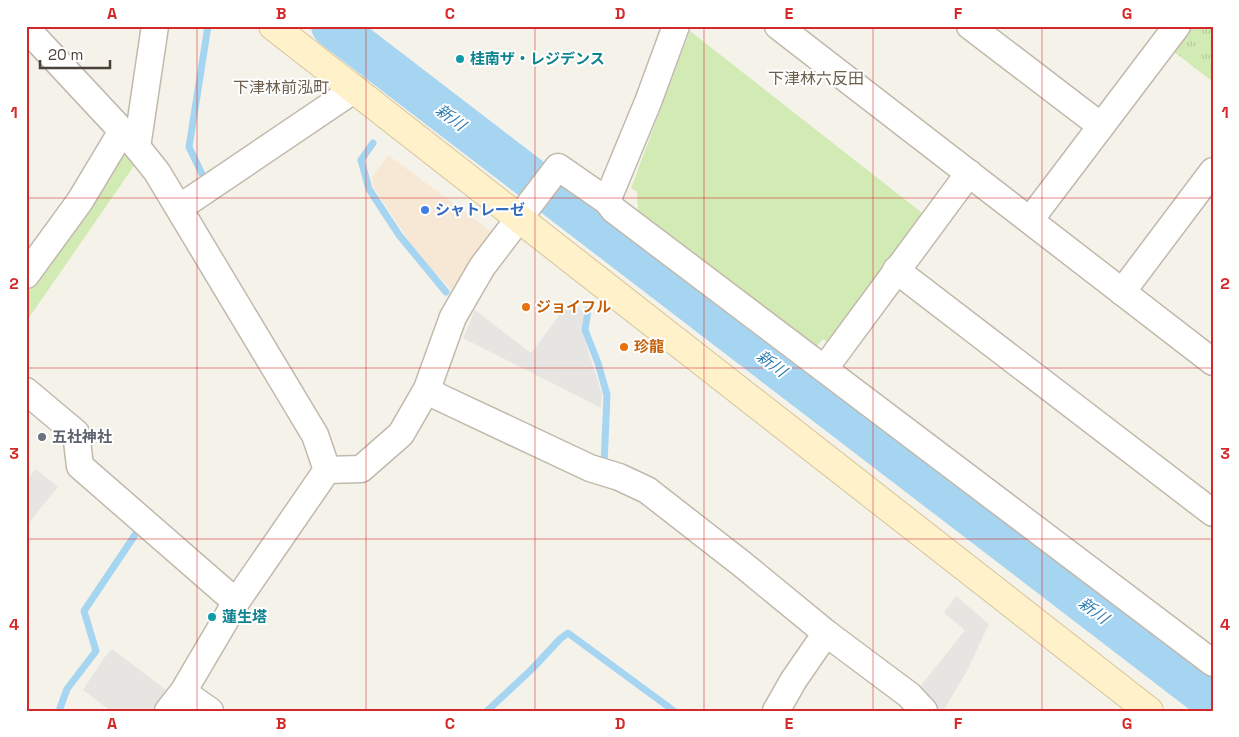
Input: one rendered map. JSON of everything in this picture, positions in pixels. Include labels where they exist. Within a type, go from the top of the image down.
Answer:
[{"type":"street","points":[[26,275],[80,201],[129,139],[155,26]]},
{"type":"street","points":[[273,26],[355,89],[526,208],[1149,711]]},
{"type":"street","points":[[607,201],[648,102],[676,26]]},
{"type":"street","points":[[778,26],[1213,362]]},
{"type":"street","points":[[970,26],[1101,126]]},
{"type":"street","points":[[26,28],[157,172],[314,435],[327,470]]},
{"type":"street","points":[[1030,220],[1174,28]]},
{"type":"street","points":[[179,208],[355,89]]},
{"type":"street","points":[[327,470],[360,469],[401,434],[427,389],[453,317],[482,267],[558,167],[607,201],[614,210],[1213,663]]},
{"type":"street","points":[[1122,292],[1213,171]]},
{"type":"street","points":[[825,368],[969,173]]},
{"type":"street","points":[[896,270],[1213,513]]},
{"type":"street","points":[[427,389],[590,468],[618,477],[646,490],[742,564],[826,633],[909,696],[924,711]]},
{"type":"street","points":[[26,391],[76,432],[79,455],[236,602]]},
{"type":"street","points":[[210,711],[176,702],[236,602],[327,470]]},
{"type":"street","points":[[776,711],[793,681],[826,633]]},
{"type":"shaded area","name":"シャトレーゼ","points":[[388,155],[493,233],[456,295],[416,252],[373,186],[372,177]]},
{"type":"shaded area","points":[[570,301],[583,311],[582,332],[602,394],[601,408],[463,338],[475,310],[531,353]]},
{"type":"shaded area","points":[[36,469],[58,487],[26,526],[26,481]]},
{"type":"shaded area","points":[[956,596],[989,624],[967,671],[943,711],[936,711],[916,692],[965,630],[944,613]]},
{"type":"shaded area","points":[[112,649],[173,695],[160,711],[111,711],[83,690]]},
{"type":"green space","points":[[1192,26],[1213,26],[1213,82],[1173,51]]},
{"type":"green space","points":[[690,31],[926,216],[830,344],[823,339],[816,347],[638,211],[637,192],[631,188]]},
{"type":"green space","points":[[127,150],[138,160],[26,322],[26,293],[67,242]]},
{"type":"waterway","points":[[202,174],[189,147],[208,26]]},
{"type":"waterway","name":"新川","points":[[332,26],[1213,701]]},
{"type":"waterway","points":[[373,143],[361,160],[369,189],[399,235],[446,292]]},
{"type":"waterway","points":[[588,310],[585,330],[598,363],[607,395],[604,465]]},
{"type":"waterway","points":[[59,711],[67,689],[96,651],[84,611],[139,529]]},
{"type":"waterway","points":[[487,711],[568,633],[674,711]]},
{"type":"place","name":"桂南ザ・レジデンス","points":[[460,59]]},
{"type":"place","name":"シャトレーゼ","points":[[425,210]]},
{"type":"place","name":"ジョイフル","points":[[526,307]]},
{"type":"place","name":"珍龍","points":[[624,347]]},
{"type":"place","name":"五社神社","points":[[42,437]]},
{"type":"place","name":"蓮生塔","points":[[212,617]]},
{"type":"district","name":"下津林六反田","points":[[816,78]]},
{"type":"district","name":"下津林前泓町","points":[[281,87]]}]
